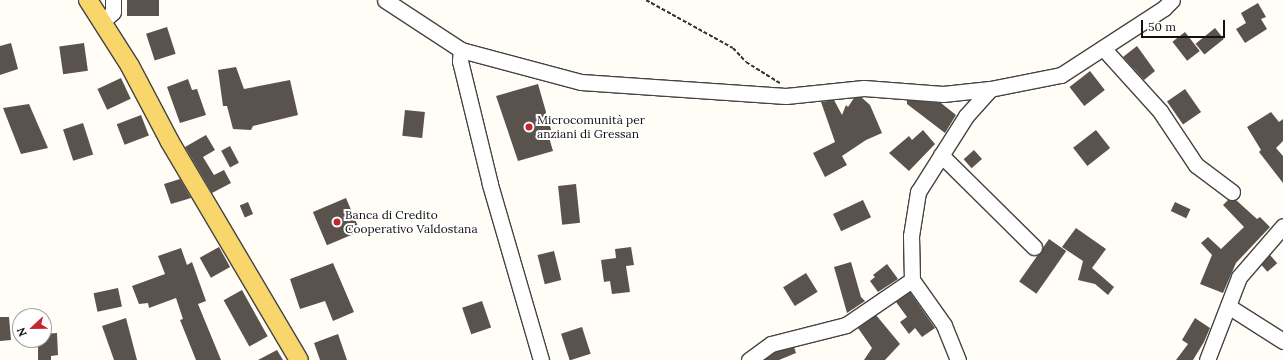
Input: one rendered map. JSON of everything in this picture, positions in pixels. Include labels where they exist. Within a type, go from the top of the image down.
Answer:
[{"type":"main road","points":[[88,0],[103,21],[174,148],[299,360]]},
{"type":"street","points":[[103,21],[113,12],[113,0]]},
{"type":"street","points":[[385,0],[461,50],[581,82],[786,96],[864,88],[943,94],[990,89],[1061,75],[1172,0]]},
{"type":"street","points":[[1103,48],[1160,111],[1196,165],[1232,192]]},
{"type":"street","points":[[461,50],[460,61],[490,184],[541,360]]},
{"type":"street","points":[[958,360],[944,326],[912,280],[911,236],[918,192],[966,116],[990,89]]},
{"type":"street","points":[[941,155],[1034,247]]},
{"type":"street","points":[[1207,360],[1239,277],[1283,226]]},
{"type":"street","points":[[749,360],[771,344],[846,325],[912,280]]},
{"type":"street","points":[[1228,306],[1283,341]]},
{"type":"path","points":[[646,0],[733,48],[746,62],[787,86]]},
{"type":"building","points":[[127,0],[159,0],[159,16],[127,16]]},
{"type":"building","points":[[1258,3],[1266,17],[1261,19],[1267,29],[1245,43],[1236,29],[1246,23],[1241,13]]},
{"type":"building","points":[[167,27],[176,54],[155,60],[146,34]]},
{"type":"building","points":[[1215,28],[1224,39],[1204,55],[1196,44]]},
{"type":"building","points":[[1185,32],[1200,51],[1187,61],[1172,42]]},
{"type":"building","points":[[11,43],[18,69],[0,75],[0,46]]},
{"type":"building","points":[[84,43],[88,71],[63,74],[59,46]]},
{"type":"building","points":[[1137,46],[1155,71],[1144,80],[1123,57]]},
{"type":"building","points":[[236,67],[244,89],[290,80],[298,115],[253,126],[251,130],[233,129],[227,106],[223,106],[218,70]]},
{"type":"building","points":[[1090,71],[1105,90],[1084,106],[1070,87]]},
{"type":"building","points":[[121,78],[131,99],[107,110],[97,89]]},
{"type":"building","points":[[188,79],[192,90],[197,89],[206,115],[180,123],[167,87]]},
{"type":"building","name":"Microcomunità per anziani di Gressan","points":[[538,84],[552,133],[548,134],[553,151],[518,161],[496,96]]},
{"type":"building","points":[[1185,89],[1201,112],[1183,125],[1167,102]]},
{"type":"building","points":[[861,97],[870,105],[882,133],[866,140],[842,156],[847,165],[825,177],[813,153],[835,142],[821,102],[834,100],[842,115],[846,105],[848,107],[854,98]]},
{"type":"building","points":[[907,100],[941,103],[956,115],[945,133],[907,104]]},
{"type":"building","points":[[29,104],[48,148],[21,154],[3,108]]},
{"type":"building","points":[[405,110],[425,112],[422,138],[402,136]]},
{"type":"building","points":[[1271,112],[1279,122],[1283,119],[1283,141],[1276,148],[1283,156],[1283,183],[1259,152],[1261,150],[1247,127]]},
{"type":"building","points":[[141,115],[149,136],[125,145],[117,124]]},
{"type":"building","points":[[83,123],[93,154],[73,161],[63,129]]},
{"type":"building","points":[[923,130],[935,144],[909,171],[889,153],[909,136],[912,140]]},
{"type":"building","points":[[1096,130],[1110,148],[1087,166],[1073,148]]},
{"type":"building","points":[[206,135],[215,150],[203,157],[214,175],[224,170],[231,183],[212,193],[185,147]]},
{"type":"building","points":[[230,146],[239,163],[230,167],[221,151]]},
{"type":"building","points":[[974,150],[982,159],[972,168],[964,159]]},
{"type":"building","points":[[180,179],[191,198],[171,204],[164,184]]},
{"type":"building","points":[[576,184],[580,223],[562,225],[558,186]]},
{"type":"building","name":"Banca di Credito Cooperativo Valdostana","points":[[346,198],[360,231],[327,245],[313,212]]},
{"type":"building","points":[[863,200],[871,217],[841,231],[833,214]]},
{"type":"building","points":[[1228,200],[1236,200],[1257,219],[1260,217],[1270,227],[1236,263],[1223,293],[1200,284],[1212,255],[1201,243],[1208,237],[1221,249],[1244,227],[1223,205]]},
{"type":"building","points":[[248,202],[253,214],[245,217],[240,206]]},
{"type":"building","points":[[1175,202],[1190,209],[1186,218],[1171,211]]},
{"type":"building","points":[[1076,228],[1106,249],[1092,268],[1114,287],[1108,295],[1095,284],[1078,280],[1083,261],[1062,247]]},
{"type":"building","points":[[1049,239],[1066,251],[1036,294],[1019,282]]},
{"type":"building","points":[[219,247],[230,267],[211,278],[200,258]]},
{"type":"building","points":[[631,247],[634,265],[626,266],[630,292],[612,294],[610,281],[604,282],[601,260],[616,258],[615,249]]},
{"type":"building","points":[[181,248],[187,265],[192,262],[206,301],[198,304],[221,360],[196,360],[180,320],[183,319],[176,298],[149,308],[148,303],[139,304],[132,286],[165,274],[158,256]]},
{"type":"building","points":[[554,251],[561,280],[545,284],[538,255]]},
{"type":"building","points":[[1270,255],[1277,263],[1267,272],[1260,264]]},
{"type":"building","points":[[851,262],[861,297],[865,301],[847,313],[834,267]]},
{"type":"building","points":[[333,263],[354,312],[333,321],[325,301],[300,309],[290,279]]},
{"type":"building","points":[[887,264],[898,279],[878,292],[870,281],[875,277],[873,275]]},
{"type":"building","points":[[806,273],[818,292],[795,306],[783,287]]},
{"type":"building","points":[[118,288],[122,307],[97,312],[94,293]]},
{"type":"building","points":[[242,290],[268,336],[249,347],[224,300]]},
{"type":"building","points":[[910,292],[935,328],[922,337],[915,328],[909,334],[900,322],[907,317],[896,302]]},
{"type":"building","points":[[482,301],[491,327],[471,334],[462,308]]},
{"type":"building","points":[[876,315],[900,344],[885,360],[864,360],[872,348],[858,328]]},
{"type":"building","points":[[0,317],[9,317],[11,340],[0,341]]},
{"type":"building","points":[[126,318],[137,360],[114,360],[102,326]]},
{"type":"building","points":[[1195,318],[1210,328],[1204,342],[1193,360],[1176,360],[1188,344],[1182,340]]},
{"type":"building","points":[[582,327],[591,354],[570,360],[561,334]]},
{"type":"building","points":[[52,333],[57,333],[58,355],[51,356],[51,360],[38,360],[38,348],[52,348]]},
{"type":"building","points":[[338,334],[347,360],[320,360],[314,343]]},
{"type":"building","points":[[794,347],[796,353],[779,360],[764,360],[775,352]]},
{"type":"building","points":[[277,350],[283,360],[258,360]]},
{"type":"place","name":"Microcomunità per anziani di Gressan","points":[[529,127]]},
{"type":"place","name":"Banca di Credito Cooperativo Valdostana","points":[[337,222]]}]
